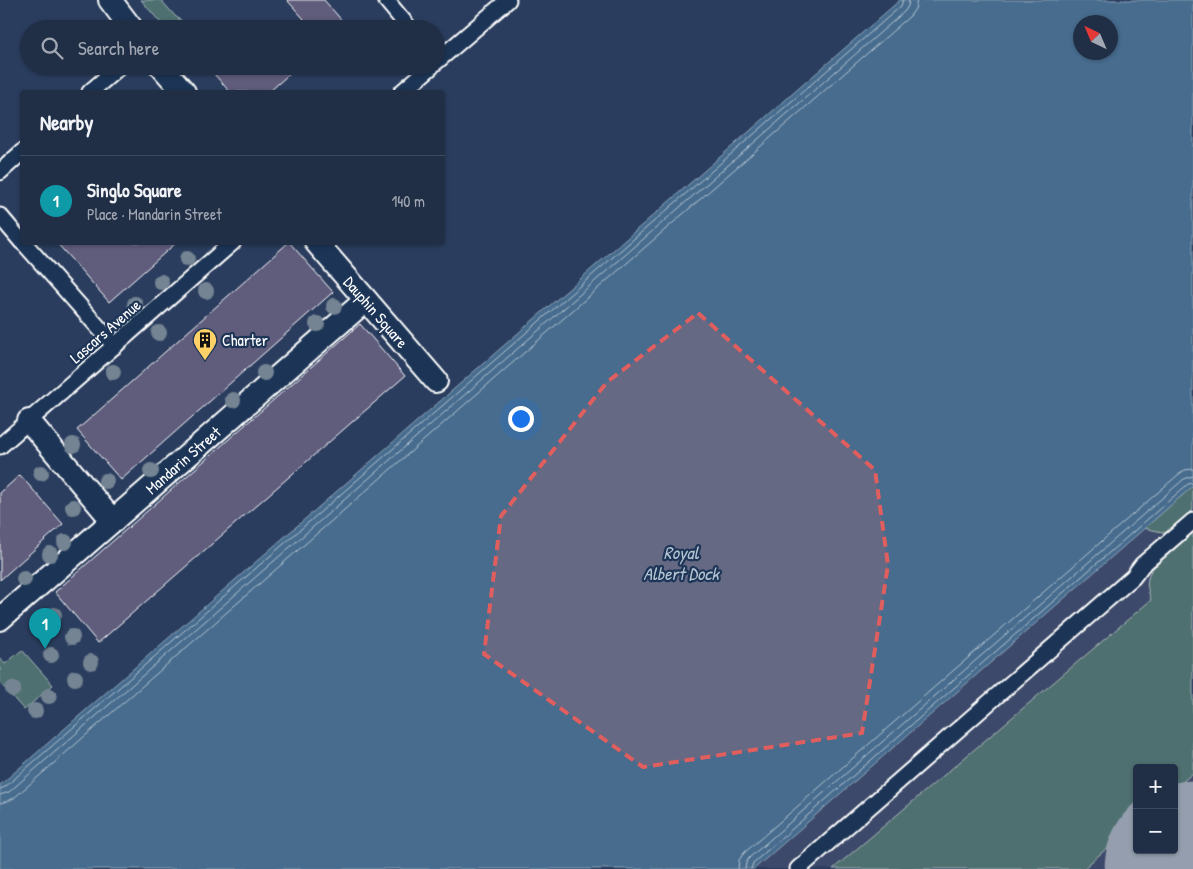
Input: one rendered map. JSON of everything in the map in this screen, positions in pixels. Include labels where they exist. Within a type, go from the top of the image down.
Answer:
[{"type":"street","points":[[110,0],[125,20]]},
{"type":"street","points":[[169,75],[182,90]]},
{"type":"street","name":"Dauphin Square","points":[[319,245],[436,381]]},
{"type":"street","name":"Mandarin Street","points":[[0,619],[366,300]]},
{"type":"street","points":[[29,421],[113,521]]},
{"type":"lane","points":[[386,0],[403,20]]},
{"type":"lane","points":[[445,54],[508,0]]},
{"type":"lane","points":[[92,90],[110,75]]},
{"type":"lane","points":[[404,90],[421,75]]},
{"type":"lane","points":[[0,172],[20,154]]},
{"type":"lane","points":[[0,216],[20,239]]},
{"type":"lane","points":[[26,245],[115,346]]},
{"type":"lane","name":"Lascars Avenue","points":[[0,446],[230,245]]},
{"type":"lane","points":[[798,869],[1133,577],[1142,565],[1193,520]]},
{"type":"highlighted area","points":[[698,313],[875,470],[888,565],[862,733],[643,767],[484,654],[501,516],[607,382]]},
{"type":"shaded area","points":[[1193,486],[1193,869],[754,869]]},
{"type":"green space","points":[[141,0],[161,0],[181,20],[158,20]]},
{"type":"green space","points":[[1193,486],[1193,510],[1167,533],[1144,528]]},
{"type":"green space","points":[[1193,533],[1193,773],[1178,786],[1178,764],[1133,764],[1133,825],[1083,869],[833,869],[1151,600],[1147,584],[1152,569]]},
{"type":"green space","points":[[22,650],[53,685],[24,710],[0,683],[0,658],[5,664]]},
{"type":"water","name":"Royal Albert Dock","points":[[900,0],[1193,0],[1193,486],[754,869],[0,869],[0,785]]},
{"type":"building","points":[[287,0],[324,0],[342,20],[303,20]]},
{"type":"building","points":[[215,75],[288,75],[271,90],[228,90]]},
{"type":"building","points":[[59,245],[174,245],[109,302]]},
{"type":"building","name":"Charter","points":[[286,245],[292,245],[333,292],[121,480],[77,430]]},
{"type":"building","points":[[360,324],[405,376],[98,643],[55,592]]},
{"type":"building","points":[[20,475],[63,524],[0,580],[0,493]]},
{"type":"place","name":"Charter","points":[[205,361]]},
{"type":"place","name":"Singlo Square","points":[[45,649]]}]
